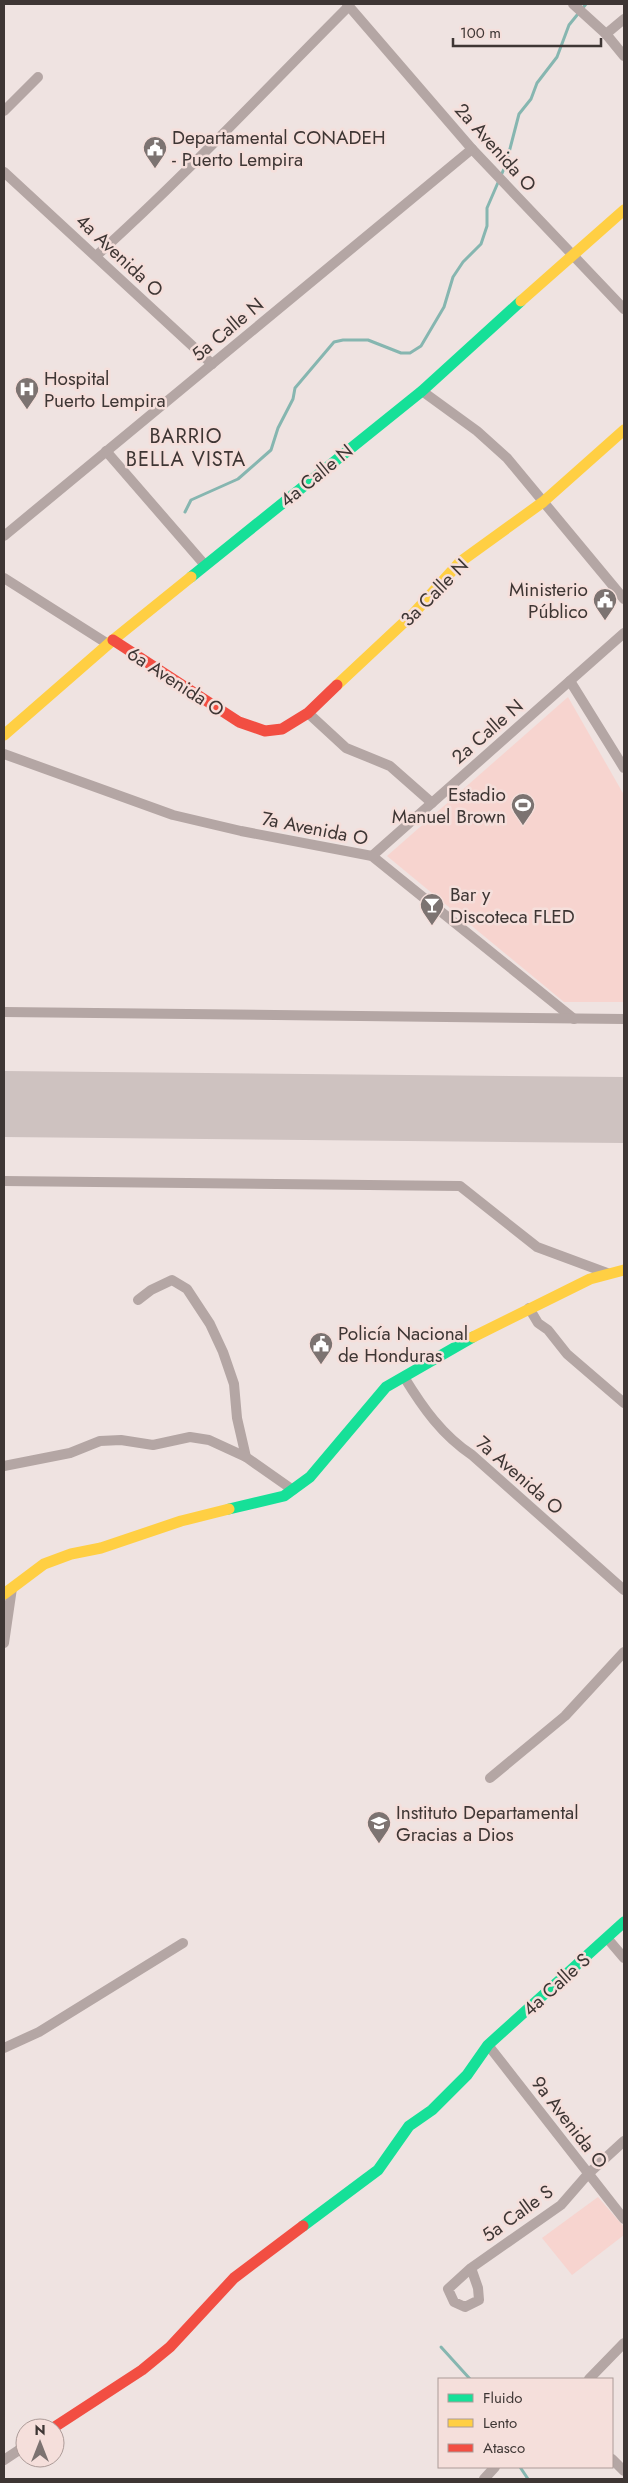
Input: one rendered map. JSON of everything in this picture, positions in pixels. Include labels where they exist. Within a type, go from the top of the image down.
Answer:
[{"type":"street","points":[[573,4],[606,34],[624,56]]},
{"type":"street","points":[[96,256],[141,216],[228,131],[348,5]]},
{"type":"street","name":"2a Avenida O","points":[[348,5],[472,148],[624,309]]},
{"type":"street","points":[[606,34],[624,19]]},
{"type":"street","points":[[4,111],[38,77]]},
{"type":"street","name":"5a Calle N","points":[[4,536],[472,148]]},
{"type":"street","name":"4a Avenida O","points":[[4,172],[212,364]]},
{"type":"street","name":"4a Calle N","points":[[4,735],[110,642],[204,564],[422,391],[572,254],[624,210]]},
{"type":"street","points":[[422,391],[477,431],[507,458],[529,482],[543,502],[624,599]]},
{"type":"street","name":"3a Calle N","points":[[239,722],[265,731],[282,729],[308,713],[414,613],[460,562],[543,502],[624,430]]},
{"type":"street","points":[[106,451],[204,564]]},
{"type":"street","name":"6a Avenida O","points":[[4,578],[239,722]]},
{"type":"street","name":"2a Calle N","points":[[372,856],[624,633]]},
{"type":"street","points":[[570,681],[624,768]]},
{"type":"street","points":[[308,713],[346,748],[390,766],[432,803]]},
{"type":"street","name":"7a Avenida O","points":[[4,754],[173,814],[241,831],[372,856],[574,1019]]},
{"type":"street","points":[[4,1012],[624,1019]]},
{"type":"street","points":[[4,1181],[460,1186],[537,1246],[607,1273]]},
{"type":"street","points":[[4,1642],[8,1591],[44,1564],[71,1554],[101,1548],[181,1521],[284,1496],[310,1477],[372,1401],[386,1387],[456,1346],[529,1308],[607,1273],[624,1270]]},
{"type":"street","points":[[138,1300],[151,1290],[172,1280],[187,1289],[210,1324],[234,1384],[238,1418],[246,1457]]},
{"type":"street","points":[[529,1308],[538,1323],[548,1330],[567,1354],[624,1403]]},
{"type":"street","name":"7a Avenida O","points":[[404,1378],[425,1412],[454,1442],[472,1455],[624,1590]]},
{"type":"street","points":[[4,1466],[70,1453],[100,1441],[121,1440],[153,1445],[190,1437],[209,1440],[246,1457],[293,1490]]},
{"type":"street","points":[[490,1778],[564,1716],[624,1652]]},
{"type":"street","name":"4a Calle S","points":[[65,2420],[142,2370],[170,2347],[234,2278],[378,2170],[409,2126],[432,2110],[467,2075],[488,2046],[624,1922]]},
{"type":"street","points":[[607,1938],[624,1958]]},
{"type":"street","points":[[4,2048],[39,2032],[183,1943]]},
{"type":"street","name":"9a Avenida O","points":[[488,2046],[624,2219]]},
{"type":"street","name":"5a Calle S","points":[[471,2268],[561,2205],[588,2174],[624,2141]]},
{"type":"street","points":[[590,2378],[624,2343]]},
{"type":"street","points":[[4,2460],[8,2453]]},
{"type":"street","points":[[613,2460],[624,2471]]},
{"type":"street","points":[[484,2479],[495,2468]]},
{"type":"shaded area","name":"Estadio Manuel Brown","points":[[568,697],[624,795],[624,1002],[564,1002],[387,856]]},
{"type":"shaded area","points":[[598,2197],[624,2227],[624,2235],[572,2275],[542,2238]]},
{"type":"waterway","points":[[185,512],[191,500],[238,479],[271,450],[278,428],[293,399],[295,388],[334,342],[368,340],[401,353],[410,353],[421,346],[444,307],[453,277],[463,262],[481,244],[487,226],[487,208],[506,164],[519,114],[531,99],[537,83],[557,57],[569,25],[586,4]]},
{"type":"waterway","points":[[441,2347],[469,2378]]},
{"type":"waterway","points":[[521,2468],[528,2479]]},
{"type":"runway","points":[[4,1104],[624,1110]]},
{"type":"traffic: fast","points":[[191,577],[422,391],[521,301]]},
{"type":"traffic: fast","points":[[229,1509],[284,1496],[310,1477],[386,1387],[473,1337]]},
{"type":"traffic: fast","points":[[303,2226],[378,2170],[409,2126],[432,2110],[467,2075],[488,2045],[624,1922]]},
{"type":"traffic: slow","points":[[521,301],[624,210]]},
{"type":"traffic: slow","points":[[337,685],[414,613],[460,562],[543,502],[624,430]]},
{"type":"traffic: slow","points":[[4,735],[113,640],[191,577]]},
{"type":"traffic: slow","points":[[473,1337],[590,1279],[624,1270]]},
{"type":"traffic: slow","points":[[4,1594],[44,1564],[71,1554],[101,1548],[181,1521],[229,1509]]},
{"type":"traffic: jam","points":[[113,640],[239,722],[265,731],[282,729],[308,713],[337,685]]},
{"type":"traffic: jam","points":[[65,2420],[142,2370],[170,2347],[234,2278],[303,2226]]},
{"type":"place","name":"Departamental CONADEH - Puerto Lempira","points":[[155,169]]},
{"type":"place","name":"Hospital Puerto Lempira","points":[[27,410]]},
{"type":"place","name":"Ministerio Público","points":[[605,621]]},
{"type":"place","name":"Estadio Manuel Brown","points":[[523,826]]},
{"type":"place","name":"Bar y Discoteca FLED","points":[[432,926]]},
{"type":"place","name":"Policía Nacional de Honduras","points":[[321,1365]]},
{"type":"place","name":"Instituto Departamental Gracias a Dios","points":[[379,1844]]},
{"type":"district","name":"BARRIO BELLA VISTA","points":[[186,448]]}]
